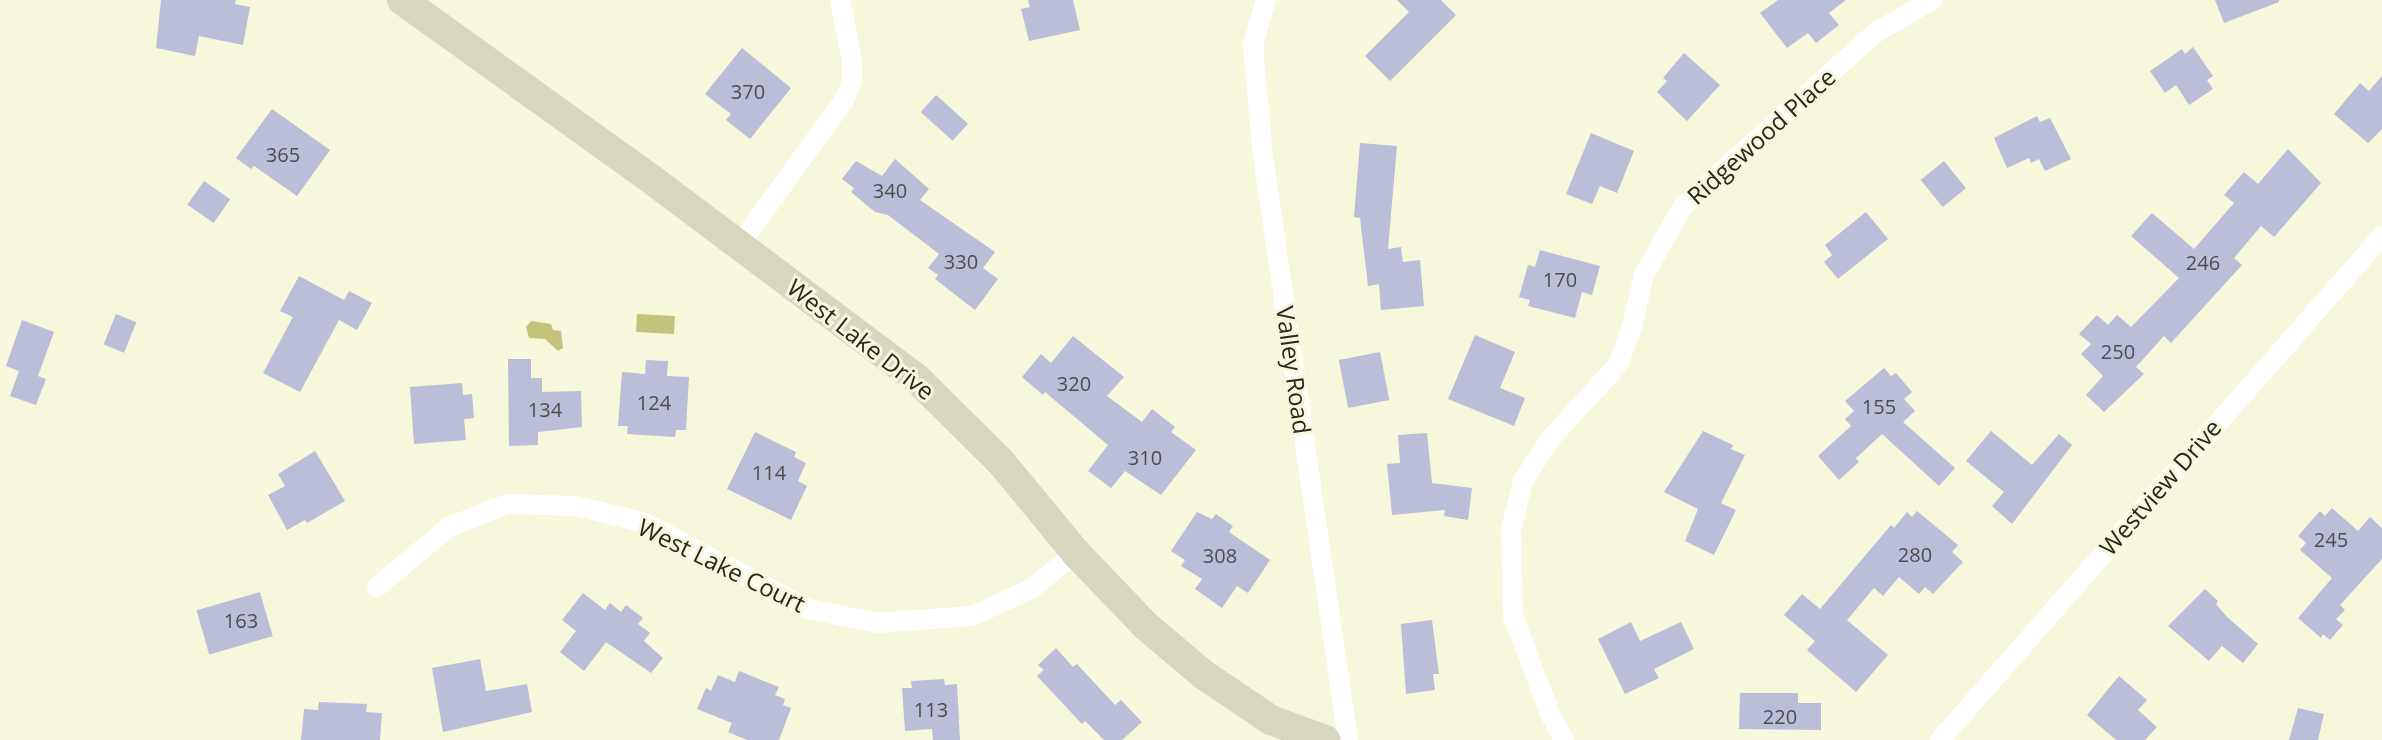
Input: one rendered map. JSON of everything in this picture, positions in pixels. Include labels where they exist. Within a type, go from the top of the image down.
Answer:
[{"type":"main road","name":"West Lake Drive","points":[[402,0],[915,377],[1000,461],[1076,553],[1146,626],[1204,675],[1271,720],[1325,740]]},
{"type":"street","points":[[739,245],[845,99],[852,81],[852,61],[840,0]]},
{"type":"street","name":"Valley Road","points":[[1266,0],[1253,45],[1263,156],[1348,740]]},
{"type":"street","name":"Ridgewood Place","points":[[1564,740],[1551,716],[1513,616],[1511,529],[1523,481],[1551,438],[1618,365],[1631,330],[1644,275],[1683,206],[1875,33],[1932,0]]},
{"type":"street","name":"Westview Drive","points":[[1940,740],[2382,236]]},
{"type":"street","name":"West Lake Court","points":[[377,587],[449,527],[507,504],[576,506],[645,523],[809,609],[878,623],[972,616],[1031,589],[1076,553]]},
{"type":"shaded area","points":[[637,314],[675,316],[674,334],[636,332]]},
{"type":"shaded area","points":[[531,321],[551,324],[553,330],[561,331],[563,348],[558,351],[545,339],[529,338],[526,327]]},
{"type":"building","points":[[161,0],[236,0],[235,4],[250,7],[243,45],[199,36],[195,56],[156,48]]},
{"type":"building","points":[[1028,0],[1073,0],[1080,30],[1029,41],[1021,9],[1030,7]]},
{"type":"building","points":[[1397,0],[1441,0],[1456,15],[1390,81],[1365,56],[1409,12]]},
{"type":"building","points":[[1778,0],[1846,0],[1829,13],[1839,25],[1816,43],[1808,33],[1787,48],[1760,13]]},
{"type":"building","points":[[2215,0],[2279,0],[2279,2],[2224,23]]},
{"type":"building","points":[[2193,47],[2213,76],[2207,80],[2213,89],[2189,105],[2176,85],[2165,93],[2150,71],[2182,49],[2185,54]]},
{"type":"building","points":[[742,48],[791,88],[750,139],[726,120],[731,114],[705,94]]},
{"type":"building","points":[[1684,53],[1720,85],[1687,121],[1657,92],[1667,81],[1663,78]]},
{"type":"building","points":[[2382,76],[2382,129],[2368,143],[2334,114],[2360,83],[2369,91]]},
{"type":"building","points":[[936,95],[968,124],[953,141],[921,112]]},
{"type":"building","points":[[272,109],[330,150],[297,196],[254,166],[251,169],[236,158]]},
{"type":"building","points":[[2037,116],[2040,122],[2050,118],[2071,159],[2045,171],[2039,159],[2031,163],[2029,158],[2007,168],[1994,138]]},
{"type":"building","points":[[1591,133],[1634,151],[1617,193],[1600,186],[1592,204],[1566,194]]},
{"type":"building","points":[[1360,143],[1397,146],[1388,249],[1401,247],[1403,262],[1420,260],[1424,306],[1381,310],[1379,284],[1368,286],[1360,218],[1354,217]]},
{"type":"building","points":[[2288,149],[2321,183],[2274,237],[2261,226],[2234,258],[2242,265],[2171,343],[2164,336],[2136,367],[2144,374],[2104,412],[2086,395],[2103,376],[2081,354],[2091,344],[2079,334],[2097,315],[2108,325],[2117,315],[2131,327],[2179,278],[2131,236],[2152,213],[2194,249],[2234,203],[2224,195],[2244,172],[2258,184]]},
{"type":"building","points":[[895,159],[929,189],[920,200],[995,252],[983,268],[998,279],[975,310],[935,279],[938,275],[928,268],[939,254],[888,215],[875,212],[851,192],[854,188],[842,179],[856,161],[882,176]]},
{"type":"building","points":[[1944,161],[1966,188],[1943,207],[1921,180]]},
{"type":"building","points":[[204,181],[230,199],[214,223],[187,205]]},
{"type":"building","points":[[1866,212],[1888,239],[1838,279],[1824,262],[1832,255],[1825,245]]},
{"type":"building","points":[[1540,250],[1600,266],[1592,295],[1582,292],[1575,318],[1528,306],[1530,300],[1519,297],[1528,265],[1535,267]]},
{"type":"building","points":[[299,276],[344,300],[349,291],[372,303],[357,330],[339,320],[300,392],[263,373],[293,317],[280,311]]},
{"type":"building","points":[[116,314],[136,322],[124,353],[104,345]]},
{"type":"building","points":[[22,320],[54,332],[38,376],[46,379],[36,405],[10,396],[19,371],[6,366]]},
{"type":"building","points":[[1475,335],[1515,352],[1500,388],[1525,398],[1514,426],[1448,399]]},
{"type":"building","points":[[1073,336],[1124,377],[1107,396],[1142,422],[1152,409],[1175,427],[1171,432],[1196,450],[1161,495],[1125,471],[1111,488],[1088,471],[1108,445],[1045,392],[1043,395],[1022,377],[1041,354],[1051,363]]},
{"type":"building","points":[[1380,352],[1389,400],[1348,408],[1339,360]]},
{"type":"building","points":[[508,359],[531,359],[531,378],[542,378],[542,392],[581,391],[582,427],[538,432],[538,445],[509,446]]},
{"type":"building","points":[[646,360],[668,361],[667,376],[689,377],[686,430],[676,430],[675,437],[627,434],[628,426],[618,426],[622,372],[645,374]]},
{"type":"building","points":[[1884,368],[1891,376],[1896,373],[1912,392],[1904,399],[1915,411],[1903,422],[1955,468],[1939,486],[1882,434],[1856,458],[1859,462],[1839,480],[1818,456],[1851,426],[1845,419],[1854,411],[1845,401]]},
{"type":"building","points":[[462,383],[463,395],[472,394],[474,418],[464,419],[466,440],[414,444],[410,387]]},
{"type":"building","points":[[1703,431],[1733,445],[1731,449],[1745,455],[1721,503],[1736,510],[1714,555],[1685,541],[1698,509],[1664,492]]},
{"type":"building","points":[[1991,431],[2032,465],[2059,434],[2072,445],[2012,524],[1992,506],[2004,492],[1966,461]]},
{"type":"building","points":[[755,432],[796,452],[794,457],[806,463],[798,481],[807,486],[791,520],[727,489]]},
{"type":"building","points":[[1427,433],[1432,483],[1472,488],[1468,520],[1444,516],[1445,510],[1392,515],[1387,464],[1400,463],[1398,435]]},
{"type":"building","points":[[315,451],[345,501],[307,523],[305,520],[287,530],[268,495],[285,486],[278,474]]},
{"type":"building","points":[[2332,508],[2358,531],[2370,517],[2382,528],[2382,559],[2340,605],[2345,610],[2336,619],[2343,625],[2330,640],[2323,634],[2321,638],[2298,618],[2332,578],[2300,550],[2306,543],[2298,536],[2320,511],[2325,516]]},
{"type":"building","points":[[1917,511],[1958,545],[1952,552],[1963,562],[1933,594],[1925,587],[1919,594],[1899,577],[1883,596],[1874,588],[1847,620],[1888,655],[1856,692],[1807,650],[1815,641],[1784,615],[1802,594],[1820,609],[1891,525],[1894,528],[1907,512],[1912,517]]},
{"type":"building","points":[[1197,512],[1212,519],[1216,514],[1233,526],[1229,532],[1270,560],[1248,593],[1237,586],[1222,608],[1195,589],[1202,579],[1181,566],[1185,560],[1171,551]]},
{"type":"building","points":[[2205,589],[2218,601],[2216,604],[2227,617],[2258,644],[2243,663],[2222,646],[2209,661],[2168,626]]},
{"type":"building","points":[[260,592],[273,636],[209,654],[197,610]]},
{"type":"building","points":[[583,593],[605,610],[610,603],[621,612],[626,605],[643,618],[638,624],[650,633],[644,641],[663,658],[651,673],[606,642],[584,671],[560,652],[576,631],[562,620]]},
{"type":"building","points":[[1432,620],[1439,674],[1433,674],[1435,690],[1406,694],[1401,624]]},
{"type":"building","points":[[1631,622],[1640,641],[1681,622],[1694,649],[1654,669],[1659,678],[1625,694],[1598,639]]},
{"type":"building","points":[[1056,648],[1073,667],[1077,664],[1115,705],[1121,700],[1142,722],[1122,740],[1104,740],[1085,721],[1082,724],[1037,676],[1044,670],[1038,665]]},
{"type":"building","points":[[480,659],[486,691],[527,684],[532,712],[443,732],[432,668]]},
{"type":"building","points":[[739,671],[779,687],[775,695],[785,699],[783,705],[791,708],[779,740],[747,740],[728,732],[732,723],[697,709],[706,688],[711,691],[718,675],[735,682]]},
{"type":"building","points":[[2119,676],[2147,700],[2138,710],[2157,727],[2145,740],[2116,740],[2087,715]]},
{"type":"building","points":[[944,679],[945,685],[957,684],[960,740],[933,740],[932,729],[905,731],[902,688],[912,688],[911,681]]},
{"type":"building","points":[[1740,693],[1798,693],[1798,703],[1821,703],[1821,730],[1739,729]]},
{"type":"building","points":[[319,702],[367,704],[366,712],[382,713],[380,740],[301,740],[304,709],[318,710]]},
{"type":"building","points":[[2298,708],[2324,714],[2318,740],[2289,740]]}]
